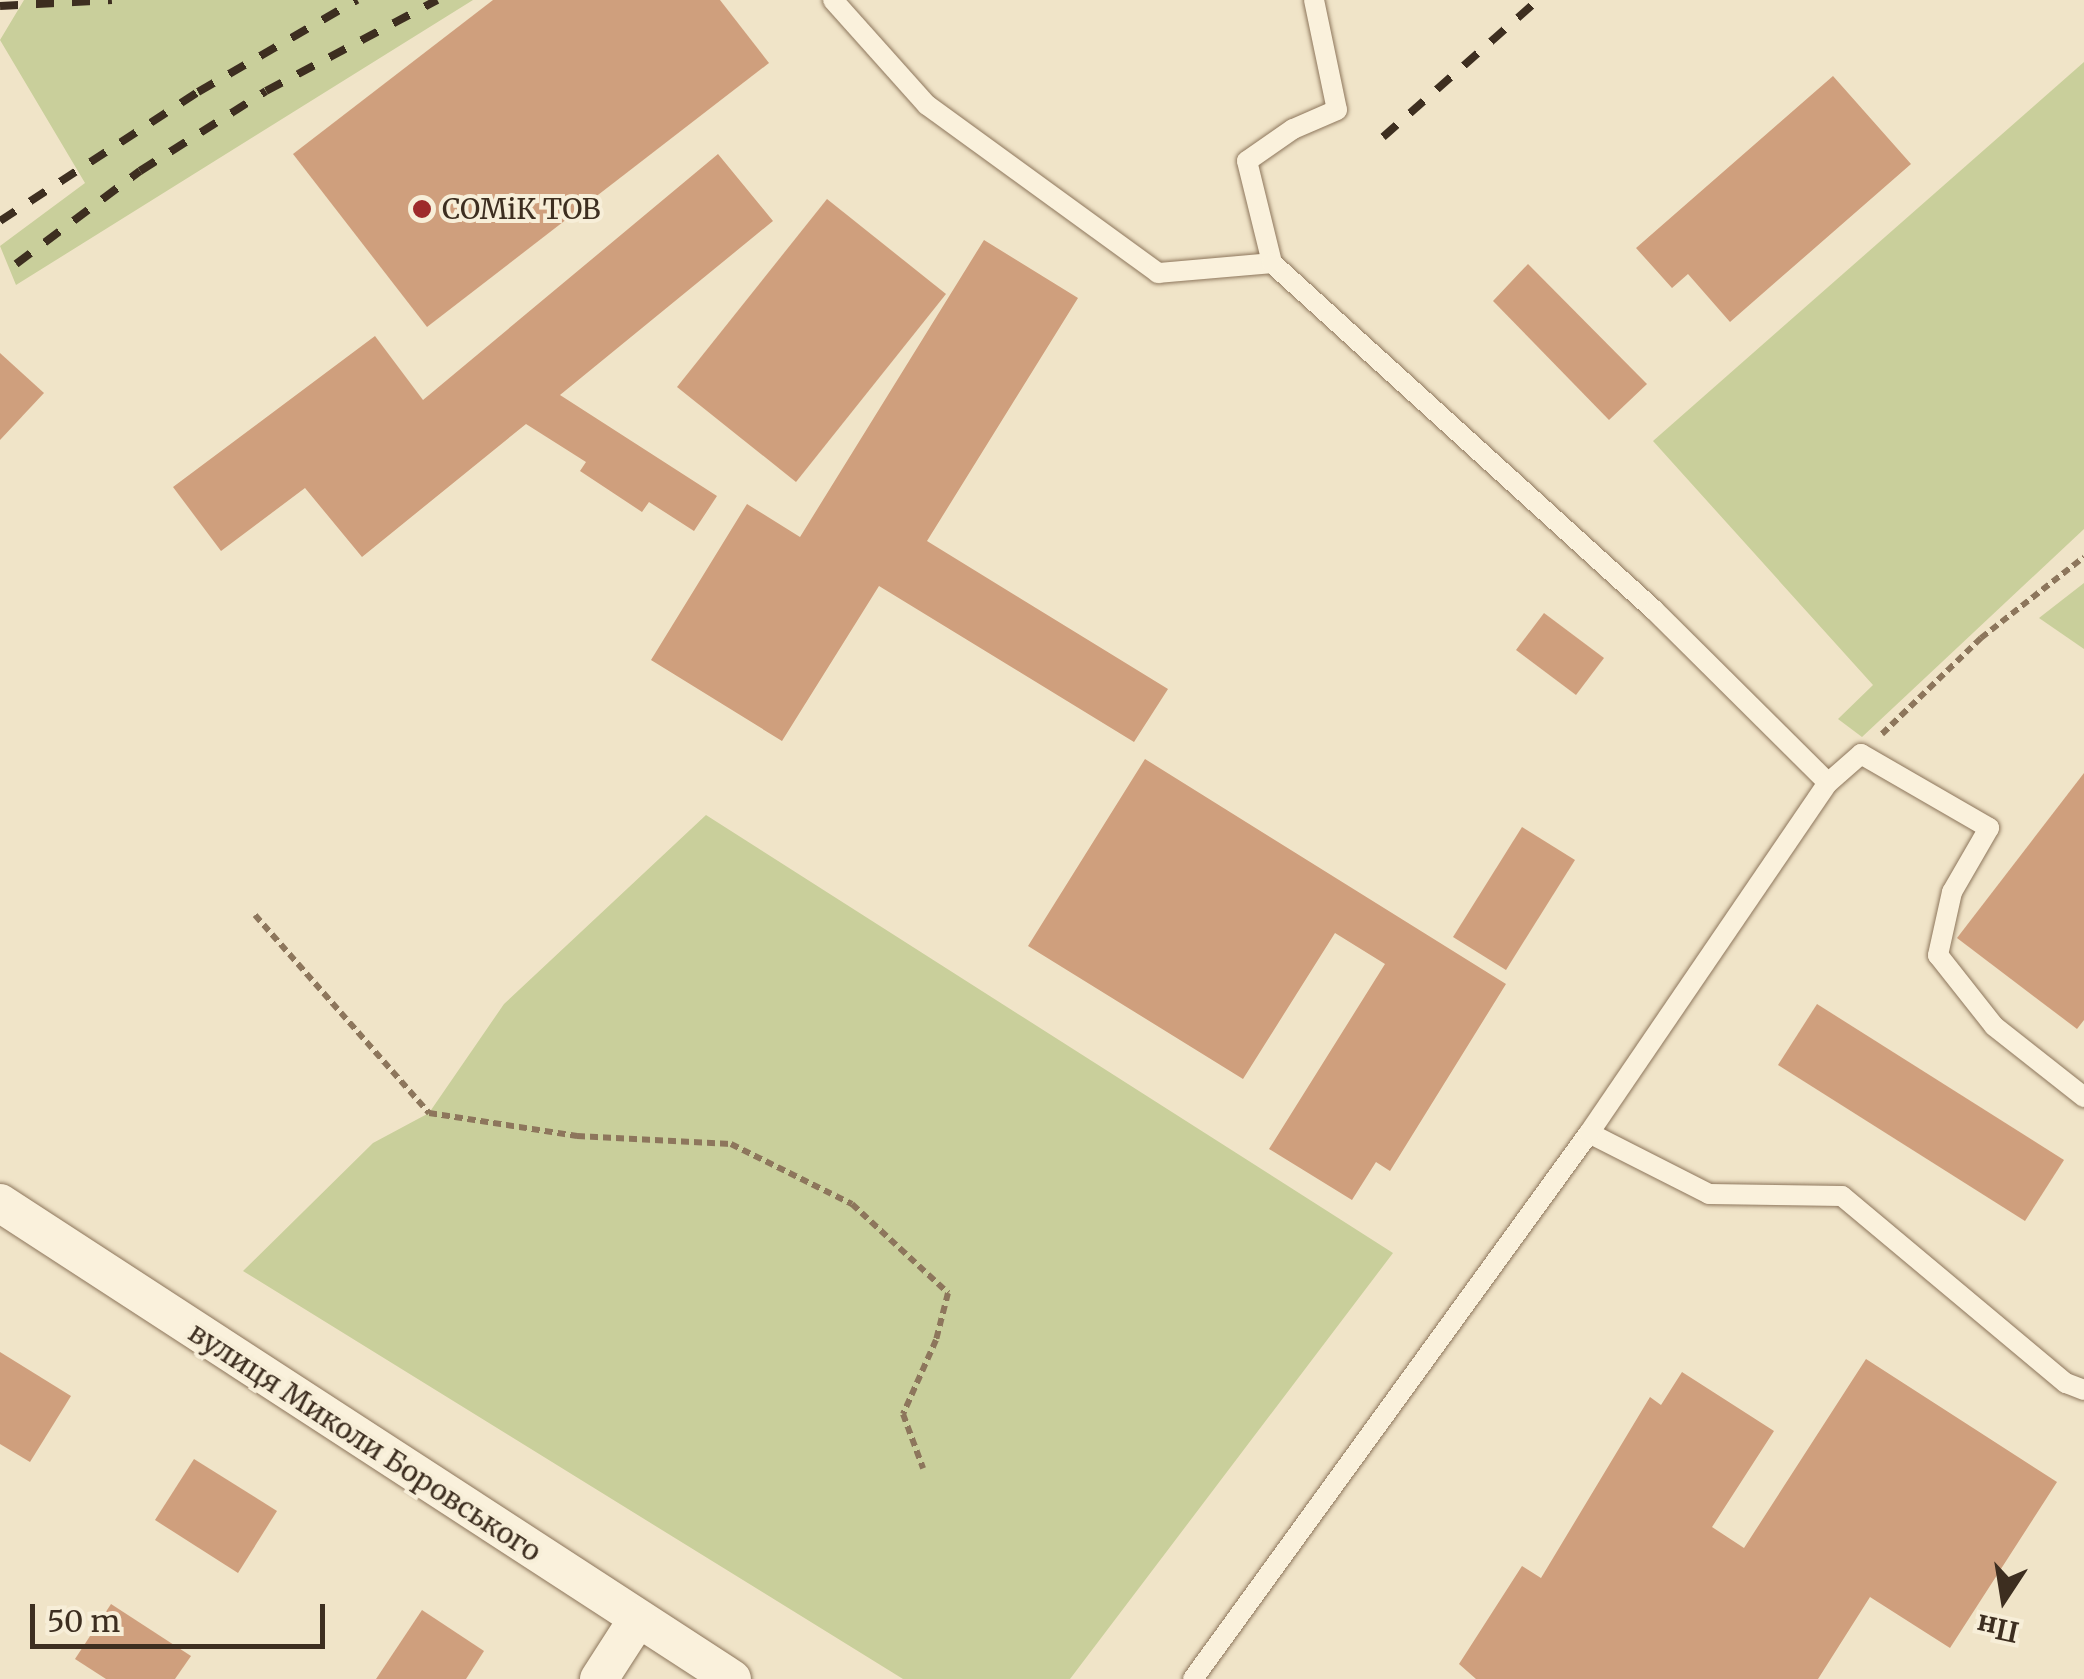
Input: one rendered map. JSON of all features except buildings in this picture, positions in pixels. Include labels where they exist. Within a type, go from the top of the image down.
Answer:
[{"type":"street","name":"вулиця Миколи Боровського","points":[[0,1203],[732,1679]]},
{"type":"street","points":[[599,1679],[637,1620]]},
{"type":"lane","points":[[833,0],[926,104],[1158,273],[1272,263]]},
{"type":"lane","points":[[1314,0],[1337,110],[1293,128],[1248,161],[1272,263],[1654,610],[1828,783]]},
{"type":"lane","points":[[1192,1679],[1589,1133],[1828,783],[1861,754],[1990,828],[1952,892],[1938,955],[1994,1026],[2084,1096]]},
{"type":"lane","points":[[1589,1133],[1709,1194],[1842,1196],[2066,1383],[2084,1390]]},
{"type":"path","points":[[1861,754],[1981,638],[2084,557]]},
{"type":"path","points":[[255,915],[429,1113],[577,1136],[731,1144],[852,1204],[948,1293],[936,1340],[903,1414],[923,1468]]},
{"type":"green space","points":[[24,0],[473,0],[16,285],[0,246],[85,183],[0,40]]},
{"type":"green space","points":[[2084,62],[2084,529],[1862,737],[1838,719],[1873,685],[1653,441]]},
{"type":"green space","points":[[2084,583],[2084,649],[2039,618]]},
{"type":"green space","points":[[706,815],[1393,1253],[1070,1679],[903,1679],[243,1271],[373,1143],[429,1113],[504,1004]]},
{"type":"railway","points":[[0,6],[112,0]]},
{"type":"railway","points":[[0,221],[198,92],[357,0]]},
{"type":"railway","points":[[16,264],[140,171],[266,91],[437,0]]},
{"type":"railway","points":[[1383,137],[1538,0]]},
{"type":"place","name":"СОМіК ТОВ","points":[[422,209]]}]
